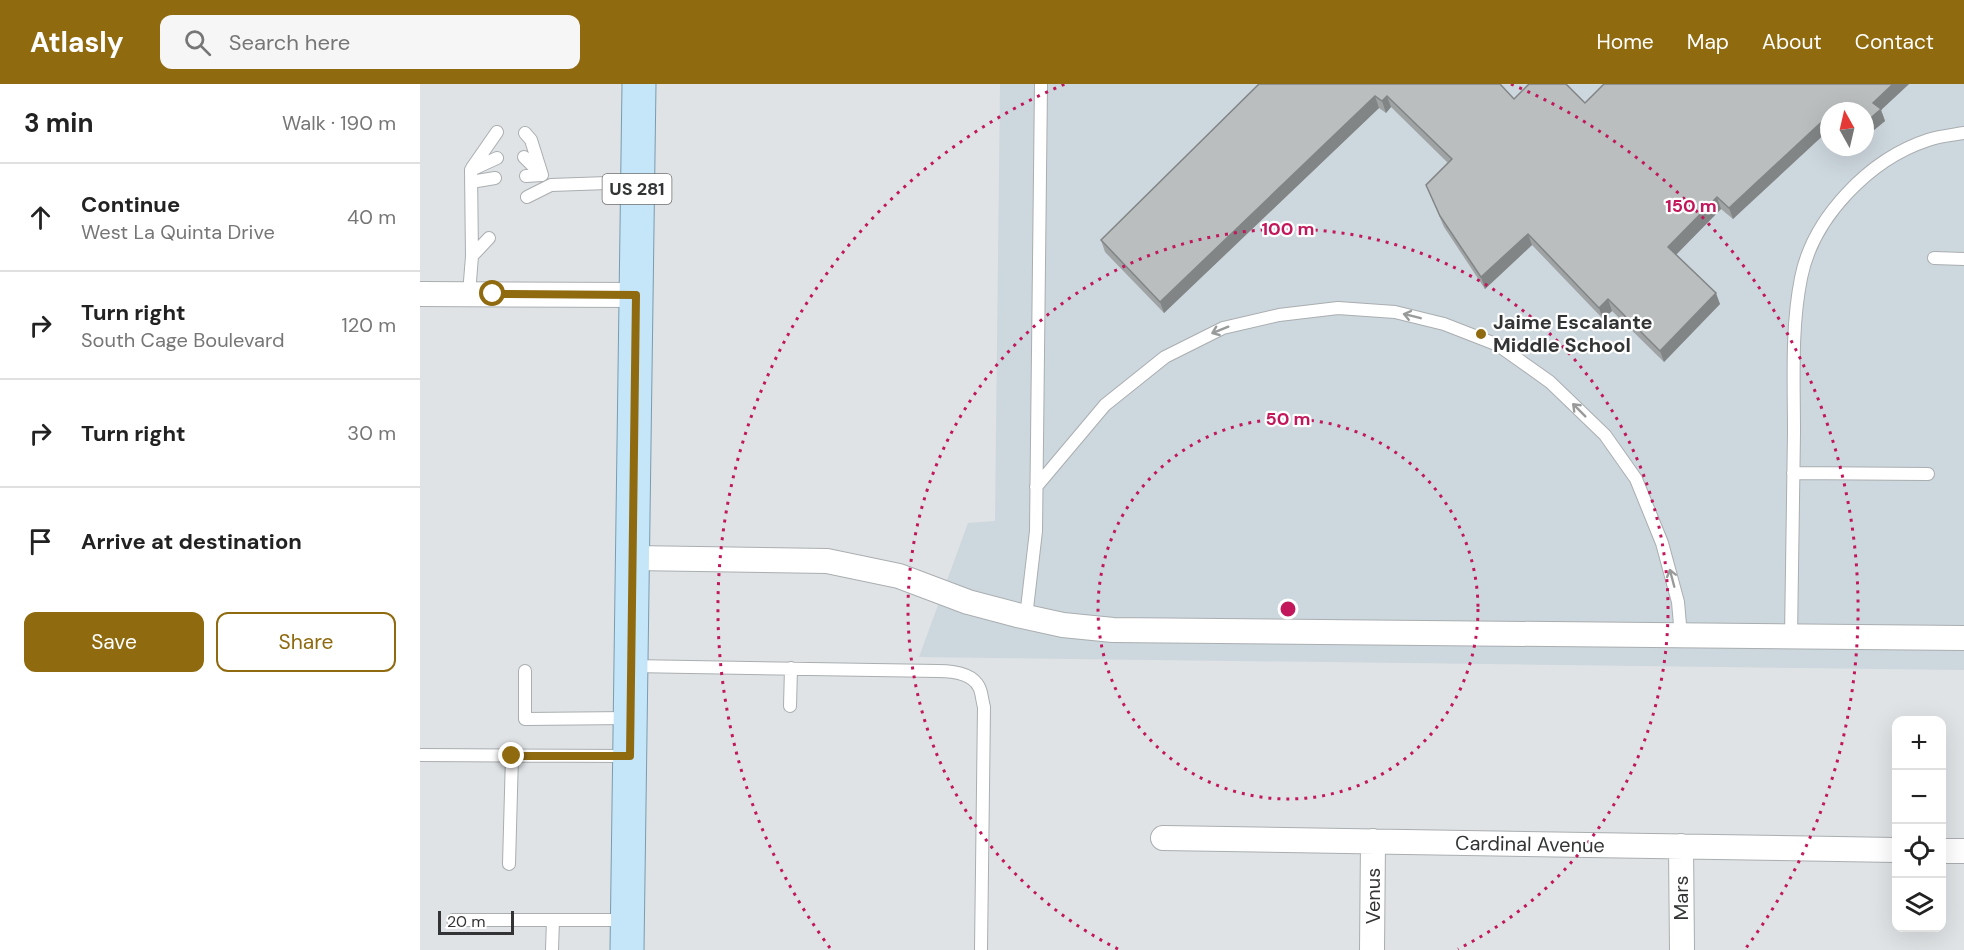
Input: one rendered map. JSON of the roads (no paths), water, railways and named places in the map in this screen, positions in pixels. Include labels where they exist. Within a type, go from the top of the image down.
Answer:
[{"type":"main road","name":"US 281","points":[[628,935],[639,84]]},
{"type":"street","points":[[420,294],[636,295]]},
{"type":"street","points":[[633,558],[827,561],[899,576],[968,602],[1026,617],[1063,625],[1113,630],[1964,638]]},
{"type":"street","name":"Cardinal Avenue","points":[[1163,837],[1892,850]]},
{"type":"street","name":"Venus","points":[[1372,950],[1373,841]]},
{"type":"street","name":"Mars","points":[[1681,846],[1682,950]]},
{"type":"street","points":[[1946,851],[1964,851]]},
{"type":"lane","points":[[1026,617],[1034,553],[1036,487],[1041,84]]},
{"type":"lane","points":[[469,294],[472,256],[471,176],[497,132]]},
{"type":"lane","points":[[525,133],[531,140],[542,175]]},
{"type":"lane","points":[[1791,637],[1795,328],[1801,276],[1815,240],[1836,204],[1862,178],[1899,153],[1928,140],[1964,133]]},
{"type":"lane","points":[[524,157],[551,185]]},
{"type":"lane","points":[[471,176],[496,158]]},
{"type":"lane","points":[[526,176],[542,175]]},
{"type":"lane","points":[[471,176],[495,178]]},
{"type":"lane","points":[[527,197],[551,185],[638,182]]},
{"type":"lane","points":[[472,256],[489,238]]},
{"type":"lane","points":[[1934,258],[1964,259]]},
{"type":"lane","points":[[1036,487],[1105,405],[1165,357],[1223,328],[1279,315],[1338,308],[1395,312],[1444,324],[1498,345],[1550,382],[1605,435],[1636,479],[1662,543],[1678,602],[1681,636]]},
{"type":"lane","points":[[1793,473],[1928,474]]},
{"type":"lane","points":[[631,666],[954,671],[969,677],[979,687],[984,707],[981,950]]},
{"type":"lane","points":[[790,706],[791,668]]},
{"type":"lane","points":[[525,670],[525,718],[630,718]]},
{"type":"lane","points":[[420,754],[630,756]]},
{"type":"lane","points":[[509,864],[512,756]]},
{"type":"lane","points":[[453,920],[553,920],[628,935]]},
{"type":"lane","points":[[552,950],[553,920]]},
{"type":"place","name":"Jaime Escalante Middle School","points":[[1481,334]]}]
